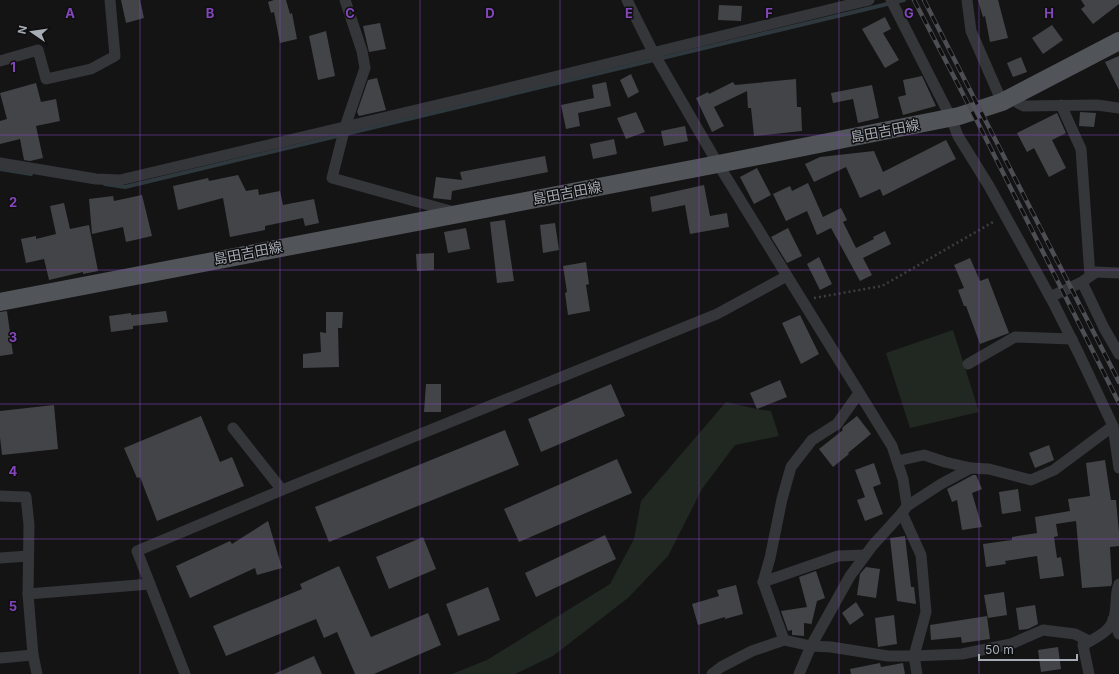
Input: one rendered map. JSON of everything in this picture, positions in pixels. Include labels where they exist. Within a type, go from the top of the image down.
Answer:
[{"type":"main road","name":"島田吉田線","points":[[0,302],[951,118],[1007,99],[1119,41]]},
{"type":"street","points":[[0,61],[38,50],[46,79],[91,68],[115,56],[110,0]]},
{"type":"street","points":[[345,0],[362,51],[365,68],[345,127],[332,178],[458,214]]},
{"type":"street","points":[[627,0],[653,52],[718,164],[892,446],[903,479],[904,510],[921,555],[926,612],[914,656],[917,674]]},
{"type":"street","points":[[0,163],[96,179],[120,180],[869,0]]},
{"type":"street","points":[[891,0],[951,118],[958,136],[1005,216],[1072,339],[1113,426],[1119,468]]},
{"type":"street","points":[[967,0],[971,31],[1007,99],[1024,106],[1097,105],[1119,108]]},
{"type":"street","points":[[1061,105],[1081,149],[1086,279],[1104,328],[1119,354]]},
{"type":"street","points":[[1050,297],[1086,279],[1096,272],[1119,273]]},
{"type":"street","points":[[185,674],[137,551],[282,490],[717,314],[787,276]]},
{"type":"street","points":[[968,364],[1015,337],[1072,339]]},
{"type":"street","points":[[784,640],[763,582],[791,467],[812,440],[837,424],[859,393]]},
{"type":"street","points":[[897,461],[924,455],[971,468],[989,468],[1031,480],[1054,470],[1113,426]]},
{"type":"street","points":[[233,428],[282,490]]},
{"type":"street","points":[[800,674],[811,646],[850,576],[873,545],[904,510],[941,484],[971,468]]},
{"type":"street","points":[[0,496],[26,497],[28,525],[28,594],[37,674]]},
{"type":"street","points":[[763,582],[838,556],[865,555]]},
{"type":"street","points":[[0,558],[28,556]]},
{"type":"street","points":[[28,594],[150,584]]},
{"type":"street","points":[[1089,674],[1082,645],[1108,630],[1116,614],[1116,591],[1119,584]]},
{"type":"street","points":[[1114,619],[1119,634]]},
{"type":"street","points":[[712,674],[721,667],[752,651],[784,640],[811,646],[831,647],[888,656],[969,653],[1011,644],[1043,630],[1075,634],[1089,641]]},
{"type":"street","points":[[0,658],[34,655]]},
{"type":"path","points":[[802,300],[882,286],[1005,216]]},
{"type":"shaded area","points":[[953,330],[979,412],[910,428],[886,353]]},
{"type":"shaded area","points":[[726,402],[771,411],[779,436],[735,445],[702,489],[668,556],[628,598],[553,656],[515,674],[452,674],[487,660],[610,584],[634,539],[641,501]]},
{"type":"building","points":[[121,0],[140,0],[144,18],[126,23]]},
{"type":"building","points":[[274,0],[286,0],[290,14],[292,13],[297,39],[280,43],[274,12],[271,13],[268,2]]},
{"type":"building","points":[[978,0],[998,0],[1008,38],[990,42],[985,16],[983,17]]},
{"type":"building","points":[[1081,0],[1119,0],[1119,4],[1093,24],[1081,9],[1085,6]]},
{"type":"building","points":[[719,5],[742,6],[741,21],[718,20]]},
{"type":"building","points":[[885,17],[891,29],[883,33],[899,60],[885,68],[862,29]]},
{"type":"building","points":[[380,23],[386,49],[369,52],[363,26]]},
{"type":"building","points":[[1052,25],[1063,40],[1043,54],[1032,38]]},
{"type":"building","points":[[326,31],[335,76],[318,80],[309,36]]},
{"type":"building","points":[[1119,56],[1119,90],[1105,62]]},
{"type":"building","points":[[1021,57],[1027,72],[1013,77],[1007,63]]},
{"type":"building","points":[[631,74],[639,92],[628,98],[620,80]]},
{"type":"building","points":[[922,76],[936,106],[903,115],[898,97],[906,95],[903,80]]},
{"type":"building","points":[[377,78],[386,110],[359,116],[357,112],[368,80]]},
{"type":"building","points":[[796,79],[797,107],[801,107],[802,131],[754,136],[751,108],[748,108],[747,91],[714,107],[724,126],[712,132],[696,98],[708,92],[709,94],[733,82],[735,85]]},
{"type":"building","points":[[606,82],[611,106],[578,113],[580,126],[566,129],[561,105],[594,98],[592,85]]},
{"type":"building","points":[[36,83],[41,102],[56,99],[60,121],[36,126],[43,158],[30,161],[24,160],[20,139],[0,144],[0,121],[7,119],[0,93]]},
{"type":"building","points":[[872,85],[879,118],[858,123],[853,99],[833,103],[831,93]]},
{"type":"building","points":[[636,112],[645,132],[626,139],[617,118]]},
{"type":"building","points":[[1080,112],[1096,113],[1094,127],[1079,126]]},
{"type":"building","points":[[1057,113],[1066,133],[1052,140],[1066,168],[1049,177],[1034,148],[1027,152],[1017,133]]},
{"type":"building","points":[[685,126],[688,141],[664,146],[661,131]]},
{"type":"building","points":[[614,139],[617,154],[593,159],[590,144]]},
{"type":"building","points":[[946,140],[956,159],[883,196],[880,189],[860,198],[846,167],[814,182],[805,164],[820,157],[874,151],[883,172]]},
{"type":"building","points":[[545,156],[548,172],[452,191],[451,200],[433,198],[436,177],[462,180],[460,172]]},
{"type":"building","points":[[757,168],[771,195],[754,204],[740,177]]},
{"type":"building","points":[[238,175],[246,191],[258,189],[259,195],[280,191],[283,205],[314,199],[319,223],[305,226],[303,218],[265,226],[265,230],[230,237],[223,198],[178,210],[173,186],[208,178],[209,181]]},
{"type":"building","points":[[808,183],[823,217],[841,208],[847,220],[843,222],[856,248],[874,239],[873,237],[885,231],[891,244],[863,258],[872,275],[860,281],[831,228],[817,235],[807,211],[786,221],[773,194],[790,186],[792,191]]},
{"type":"building","points":[[704,185],[710,216],[727,213],[729,227],[690,234],[685,205],[652,212],[650,197]]},
{"type":"building","points":[[142,195],[152,236],[126,242],[123,227],[92,234],[89,199],[113,196],[114,201]]},
{"type":"building","points":[[64,203],[70,229],[89,225],[98,271],[83,274],[83,272],[49,280],[44,259],[26,263],[21,239],[36,236],[36,239],[56,234],[50,206]]},
{"type":"building","points":[[505,220],[514,281],[497,283],[490,222]]},
{"type":"building","points":[[555,223],[559,250],[543,253],[540,225]]},
{"type":"building","points":[[466,228],[470,249],[448,253],[444,232]]},
{"type":"building","points":[[788,228],[802,256],[787,263],[771,237]]},
{"type":"building","points":[[434,253],[434,270],[417,271],[416,254]]},
{"type":"building","points":[[819,257],[832,284],[820,290],[807,264]]},
{"type":"building","points":[[970,258],[980,281],[988,278],[1009,333],[980,344],[966,306],[964,306],[958,290],[964,288],[954,265]]},
{"type":"building","points":[[586,262],[589,284],[586,285],[590,311],[568,315],[565,293],[567,292],[563,266]]},
{"type":"building","points":[[7,311],[13,354],[0,356],[0,312]]},
{"type":"building","points":[[166,311],[168,322],[133,326],[133,329],[111,332],[109,316]]},
{"type":"building","points":[[326,312],[343,312],[342,328],[338,328],[339,367],[303,368],[303,354],[321,352],[320,332],[326,333]]},
{"type":"building","points":[[800,315],[819,354],[801,364],[782,323]]},
{"type":"building","points":[[780,380],[787,397],[757,409],[750,393]]},
{"type":"building","points":[[426,384],[441,384],[441,412],[424,412]]},
{"type":"building","points":[[611,384],[625,416],[541,452],[528,419]]},
{"type":"building","points":[[54,405],[58,449],[2,455],[0,411]]},
{"type":"building","points":[[201,416],[220,462],[232,457],[244,486],[157,521],[140,477],[137,478],[124,448]]},
{"type":"building","points":[[857,416],[871,434],[833,467],[819,449],[843,430],[843,427]]},
{"type":"building","points":[[505,430],[519,465],[329,542],[315,507]]},
{"type":"building","points":[[1049,445],[1054,460],[1035,468],[1029,453]]},
{"type":"building","points":[[617,459],[632,493],[519,542],[504,509]]},
{"type":"building","points":[[1105,460],[1111,500],[1116,500],[1119,532],[1119,546],[1110,547],[1111,586],[1082,588],[1076,521],[1056,524],[1058,536],[1054,537],[1057,558],[1061,557],[1064,576],[1040,579],[1037,556],[1005,561],[1006,564],[986,567],[983,544],[1012,540],[1012,537],[1037,533],[1035,517],[1070,511],[1068,499],[1090,496],[1086,463]]},
{"type":"building","points":[[874,463],[881,484],[873,487],[883,514],[865,521],[857,500],[865,497],[855,470]]},
{"type":"building","points":[[973,475],[976,475],[982,489],[972,493],[982,527],[962,530],[957,500],[952,502],[947,489]]},
{"type":"building","points":[[1018,489],[1021,511],[1002,514],[999,492]]},
{"type":"building","points":[[268,521],[282,568],[257,575],[255,568],[190,598],[176,566],[230,541],[232,544]]},
{"type":"building","points":[[605,535],[616,559],[536,597],[525,573]]},
{"type":"building","points":[[905,536],[911,587],[914,587],[916,604],[897,601],[890,538]]},
{"type":"building","points":[[423,537],[436,569],[389,589],[376,557]]},
{"type":"building","points":[[339,566],[371,637],[428,613],[441,645],[374,674],[355,674],[337,632],[324,638],[316,619],[226,656],[213,626],[302,589],[300,584]]},
{"type":"building","points":[[866,567],[880,569],[876,598],[857,595],[860,574]]},
{"type":"building","points":[[816,571],[825,598],[817,601],[811,626],[811,624],[804,623],[804,636],[792,635],[792,630],[788,631],[781,611],[807,607],[799,577]]},
{"type":"building","points":[[736,585],[743,614],[725,619],[725,617],[698,625],[692,604],[719,596],[717,590]]},
{"type":"building","points":[[488,587],[500,620],[458,636],[446,604]]},
{"type":"building","points":[[1004,592],[1007,615],[988,618],[984,595]]},
{"type":"building","points":[[856,602],[864,615],[850,625],[842,613]]},
{"type":"building","points":[[1035,605],[1038,624],[1028,629],[1019,630],[1016,608]]},
{"type":"building","points":[[894,615],[897,644],[878,647],[875,618]]},
{"type":"building","points":[[987,616],[990,639],[962,643],[961,637],[931,640],[930,625]]},
{"type":"building","points":[[1058,647],[1061,669],[1041,672],[1038,650]]},
{"type":"building","points":[[314,656],[322,674],[274,674]]},
{"type":"building","points":[[880,663],[881,667],[903,663],[905,674],[851,674],[850,669]]},
{"type":"waterway","points":[[105,184],[125,187],[904,0]]},
{"type":"waterway","points":[[0,169],[31,174]]},
{"type":"railway","points":[[914,0],[977,121],[1119,403]]},
{"type":"railway","points":[[924,0],[1119,382]]}]
